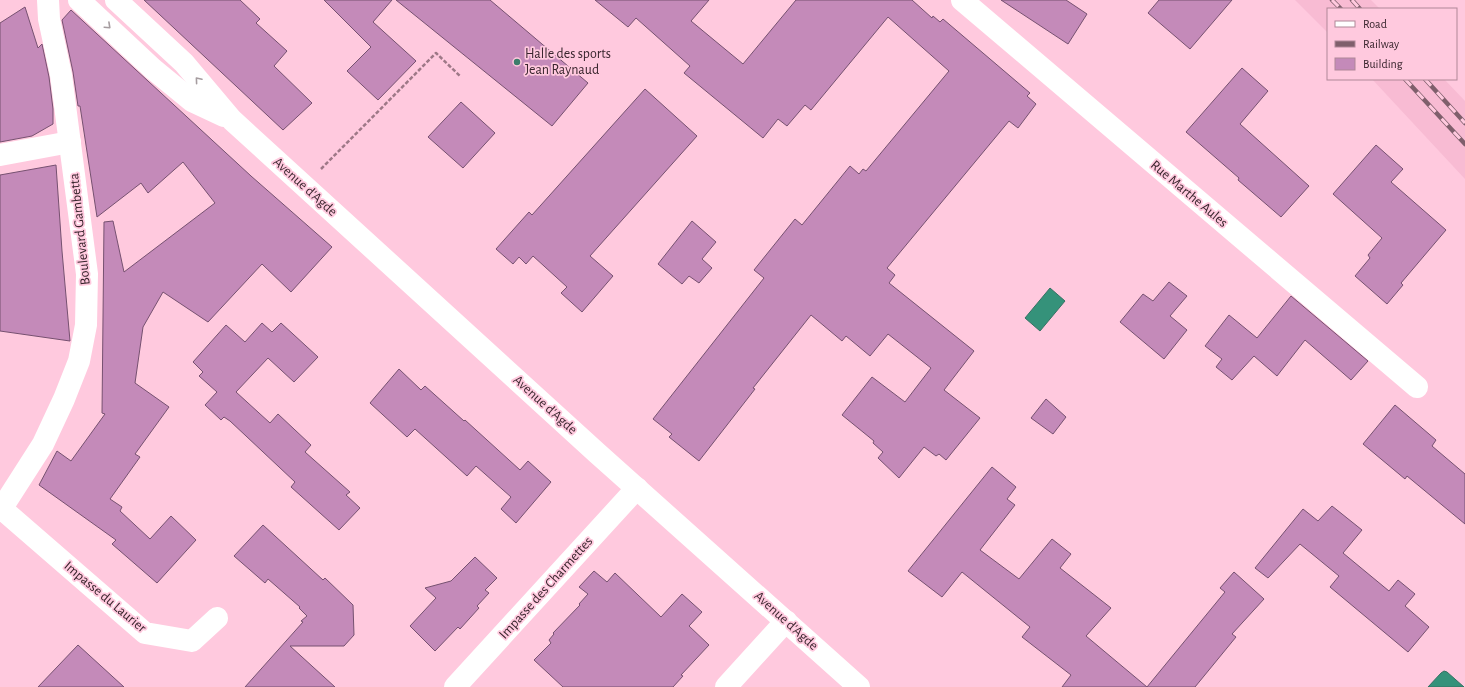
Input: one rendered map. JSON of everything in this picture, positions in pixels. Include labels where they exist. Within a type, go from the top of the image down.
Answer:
[{"type":"street","name":"Boulevard Gambetta","points":[[1,510],[43,444],[64,399],[79,361],[86,325],[87,274],[61,75],[49,19],[48,0]]},
{"type":"street","name":"Avenue d'Agde","points":[[79,0],[154,69],[192,101],[232,120]]},
{"type":"street","name":"Avenue d'Agde","points":[[116,0],[184,63],[232,120],[303,186],[859,687]]},
{"type":"street","name":"Rue Marthe Aules","points":[[962,0],[1416,386]]},
{"type":"street","points":[[0,155],[70,142]]},
{"type":"street","name":"Impasse des Charmettes","points":[[455,687],[637,488]]},
{"type":"street","name":"Impasse du Laurier","points":[[1,510],[144,633],[192,641],[217,618]]},
{"type":"street","points":[[726,687],[786,621]]},
{"type":"path","points":[[303,186],[436,53],[460,76]]},
{"type":"shaded area","points":[[1295,0],[1371,0],[1379,8],[1327,8],[1327,32]]},
{"type":"shaded area","points":[[1373,80],[1445,80],[1465,101],[1465,179]]},
{"type":"shaded area","points":[[1050,288],[1065,301],[1040,331],[1025,318]]},
{"type":"shaded area","points":[[1444,671],[1447,672],[1464,687],[1428,687]]},
{"type":"building","points":[[144,0],[240,0],[260,19],[256,23],[287,51],[274,66],[312,103],[283,130]]},
{"type":"building","points":[[324,0],[392,0],[373,22],[416,61],[378,100],[347,71],[371,47]]},
{"type":"building","name":"Halle des sports Jean Raynaud","points":[[396,0],[490,0],[588,83],[552,126]]},
{"type":"building","points":[[595,0],[709,0],[691,21],[743,64],[796,0],[912,0],[932,18],[933,16],[940,22],[943,19],[1030,93],[1027,96],[1036,104],[1018,128],[1009,121],[887,268],[895,275],[889,283],[974,351],[944,390],[980,418],[946,460],[939,454],[936,456],[924,447],[899,478],[878,458],[883,452],[873,443],[874,441],[842,415],[872,377],[905,402],[931,368],[888,334],[870,356],[846,336],[842,341],[811,315],[753,388],[755,389],[699,461],[669,437],[672,434],[653,419],[764,278],[754,270],[795,219],[802,225],[850,166],[859,174],[863,169],[866,171],[949,71],[888,17],[811,110],[805,105],[787,126],[778,119],[763,138],[684,73],[690,66],[636,18],[628,27]]},
{"type":"building","points":[[1001,0],[1066,0],[1087,14],[1068,44]]},
{"type":"building","points":[[1159,0],[1232,0],[1190,49],[1148,13]]},
{"type":"building","points":[[25,7],[38,48],[42,44],[49,77],[53,109],[53,124],[32,136],[0,142],[0,23]]},
{"type":"building","points":[[71,10],[251,176],[332,247],[291,292],[262,264],[208,322],[163,292],[143,327],[135,383],[169,407],[135,454],[140,457],[110,499],[122,507],[120,511],[150,539],[171,516],[196,540],[157,583],[112,544],[116,540],[39,485],[57,451],[71,461],[105,414],[102,413],[104,222],[113,221],[124,272],[215,203],[183,162],[148,193],[141,183],[97,217],[80,106],[78,106],[73,72],[62,20]]},
{"type":"building","points":[[1242,68],[1268,91],[1240,124],[1309,186],[1281,217],[1186,132]]},
{"type":"building","points":[[645,89],[697,136],[590,256],[613,276],[582,312],[561,293],[567,287],[533,256],[526,264],[519,257],[513,264],[496,249],[529,212],[532,215]]},
{"type":"building","points":[[461,102],[495,133],[463,168],[428,137]]},
{"type":"building","points":[[1376,145],[1403,169],[1391,182],[1446,230],[1401,283],[1403,285],[1387,304],[1355,276],[1370,258],[1368,255],[1382,238],[1333,194]]},
{"type":"building","points":[[56,165],[70,341],[0,331],[0,175]]},
{"type":"building","points":[[692,221],[716,242],[702,259],[712,268],[699,283],[689,276],[682,284],[658,264]]},
{"type":"building","points":[[1169,282],[1187,296],[1170,316],[1187,330],[1164,359],[1120,322],[1143,294],[1153,301]]},
{"type":"building","points":[[1291,296],[1368,361],[1351,380],[1305,340],[1277,376],[1254,356],[1232,380],[1216,367],[1222,359],[1205,346],[1229,315],[1257,338]]},
{"type":"building","points":[[262,323],[272,332],[281,323],[318,357],[294,382],[268,358],[236,392],[270,423],[278,414],[311,445],[305,452],[350,492],[346,495],[360,508],[339,530],[291,487],[295,482],[230,421],[224,417],[221,420],[205,405],[217,392],[199,376],[203,372],[193,362],[226,325],[245,342]]},
{"type":"building","points":[[399,369],[421,390],[425,386],[520,470],[528,461],[551,482],[516,523],[501,509],[511,497],[476,466],[467,476],[415,429],[407,437],[370,403]]},
{"type":"building","points":[[1046,399],[1066,417],[1053,434],[1031,418]]},
{"type":"building","points":[[1395,405],[1436,440],[1432,446],[1465,474],[1465,524],[1407,476],[1405,479],[1363,444]]},
{"type":"building","points":[[992,467],[1016,487],[1007,499],[1015,505],[980,550],[1019,579],[1052,539],[1071,554],[1060,568],[1111,608],[1086,636],[1147,687],[1062,687],[1071,675],[1022,637],[1030,627],[962,572],[942,597],[908,571]]},
{"type":"building","points":[[1332,506],[1362,530],[1343,553],[1389,591],[1398,580],[1415,594],[1405,606],[1429,627],[1408,652],[1330,587],[1339,576],[1300,544],[1268,578],[1255,568],[1303,509],[1318,521]]},
{"type":"building","points":[[263,525],[323,580],[325,578],[353,605],[354,635],[344,646],[290,646],[335,687],[245,687],[303,622],[301,621],[307,616],[299,608],[300,607],[268,579],[265,583],[234,556]]},
{"type":"building","points":[[475,557],[497,578],[485,590],[489,593],[477,606],[479,608],[460,629],[458,627],[435,651],[410,626],[436,598],[425,588],[451,581]]},
{"type":"building","points":[[594,571],[607,582],[615,573],[661,617],[682,594],[702,612],[689,626],[709,645],[681,675],[683,676],[673,687],[563,687],[534,660],[551,643],[549,640],[554,634],[553,633],[580,605],[579,604],[588,594],[579,587]]},
{"type":"building","points":[[1234,572],[1264,599],[1232,634],[1236,637],[1195,687],[1147,687],[1225,592],[1220,588]]},
{"type":"building","points":[[78,645],[124,687],[38,687]]},
{"type":"railway","points":[[1332,0],[1340,8]]},
{"type":"railway","points":[[1352,0],[1359,8]]},
{"type":"railway","points":[[1406,80],[1465,144]]},
{"type":"railway","points":[[1426,80],[1465,123]]},
{"type":"place","name":"Halle des sports Jean Raynaud","points":[[517,62]]}]
